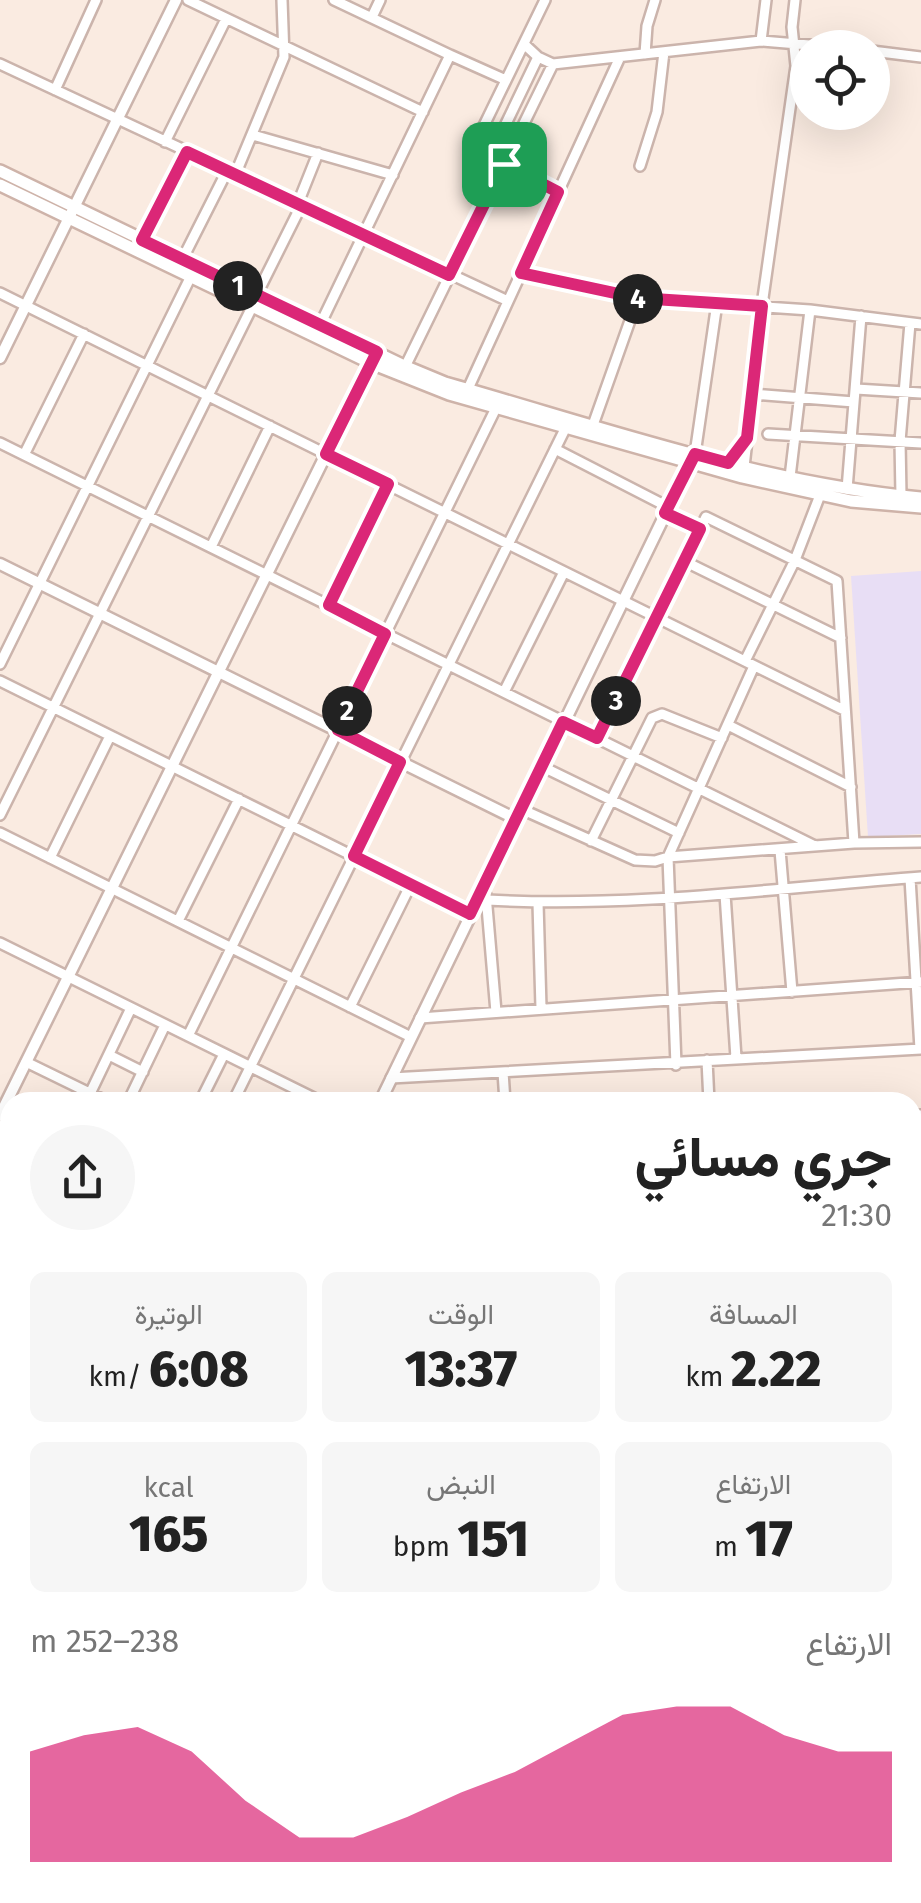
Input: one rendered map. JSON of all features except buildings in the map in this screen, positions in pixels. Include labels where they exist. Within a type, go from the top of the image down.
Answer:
[{"type":"main road","points":[[0,171],[191,276],[320,325],[374,357]]},
{"type":"main road","points":[[0,185],[142,240],[374,357],[496,408],[820,495],[921,507]]},
{"type":"main road","points":[[465,393],[593,425],[692,459],[728,463],[743,472],[921,498]]},
{"type":"street","points":[[55,90],[96,0]]},
{"type":"street","points":[[0,358],[176,0]]},
{"type":"street","points":[[188,0],[423,112]]},
{"type":"street","points":[[182,260],[253,135],[285,48],[282,0]]},
{"type":"street","points":[[334,0],[506,80]]},
{"type":"street","points":[[372,18],[380,0]]},
{"type":"street","points":[[545,0],[476,140],[476,148],[558,192]]},
{"type":"street","points":[[645,54],[655,0]]},
{"type":"street","points":[[761,41],[766,0]]},
{"type":"street","points":[[794,30],[795,0]]},
{"type":"street","points":[[165,142],[226,19]]},
{"type":"street","points":[[524,44],[553,64],[790,41]]},
{"type":"street","points":[[640,166],[658,112],[664,52]]},
{"type":"street","points":[[890,53],[921,57]]},
{"type":"street","points":[[320,325],[450,55]]},
{"type":"street","points":[[465,393],[620,56]]},
{"type":"street","points":[[490,157],[538,57]]},
{"type":"street","points":[[403,370],[553,64]]},
{"type":"street","points":[[1,67],[508,300]]},
{"type":"street","points":[[743,472],[790,108]]},
{"type":"street","points":[[253,135],[392,175]]},
{"type":"street","points":[[142,240],[187,152]]},
{"type":"street","points":[[0,815],[255,300],[300,203],[318,153]]},
{"type":"street","points":[[521,273],[638,298],[810,310],[916,323],[904,392],[901,496]]},
{"type":"street","points":[[0,664],[191,276]]},
{"type":"street","points":[[0,293],[844,710]]},
{"type":"street","points":[[593,425],[638,298]]},
{"type":"street","points":[[385,1092],[692,459],[717,303]]},
{"type":"street","points":[[790,477],[810,310]]},
{"type":"street","points":[[847,490],[861,316]]},
{"type":"street","points":[[24,455],[84,334]]},
{"type":"street","points":[[11,1092],[374,357]]},
{"type":"street","points":[[856,388],[921,393]]},
{"type":"street","points":[[752,394],[854,402]]},
{"type":"street","points":[[188,1036],[496,408]]},
{"type":"street","points":[[211,547],[270,426]]},
{"type":"street","points":[[238,1092],[565,428]]},
{"type":"street","points":[[768,434],[921,443]]},
{"type":"street","points":[[728,463],[747,438]]},
{"type":"street","points":[[0,443],[814,846]]},
{"type":"street","points":[[555,449],[700,529]]},
{"type":"street","points":[[329,605],[388,484]]},
{"type":"street","points":[[676,1065],[668,857],[728,725],[772,605],[795,560],[820,495]]},
{"type":"street","points":[[597,738],[706,517],[836,580],[854,843]]},
{"type":"street","points":[[686,562],[840,638]]},
{"type":"street","points":[[0,564],[400,762],[635,860],[654,862],[668,857],[854,843],[921,842]]},
{"type":"street","points":[[504,692],[564,572]]},
{"type":"street","points":[[0,681],[470,914]]},
{"type":"street","points":[[591,841],[656,714],[722,738]]},
{"type":"street","points":[[728,725],[852,786]]},
{"type":"street","points":[[50,858],[110,736]]},
{"type":"street","points":[[542,766],[679,833]]},
{"type":"street","points":[[178,922],[238,799]]},
{"type":"street","points":[[0,833],[411,1037]]},
{"type":"street","points":[[780,850],[792,992]]},
{"type":"street","points":[[391,1078],[921,1049],[916,878],[671,897],[538,903],[487,900]]},
{"type":"street","points":[[486,883],[496,1012]]},
{"type":"street","points":[[350,1007],[411,884]]},
{"type":"street","points":[[725,894],[736,1058]]},
{"type":"street","points":[[538,903],[541,1008]]},
{"type":"street","points":[[0,943],[301,1092]]},
{"type":"street","points":[[420,1018],[919,983]]},
{"type":"street","points":[[91,1092],[132,1008]]},
{"type":"street","points":[[133,1092],[165,1025]]},
{"type":"street","points":[[205,1092],[224,1054]]},
{"type":"street","points":[[109,1055],[143,1072]]},
{"type":"street","points":[[707,1060],[709,1092]]},
{"type":"street","points":[[26,1062],[78,1092]]},
{"type":"street","points":[[502,1072],[504,1092]]},
{"type":"shaded area","points":[[921,571],[921,834],[868,837],[851,576]]},
{"type":"route","points":[[187,152],[449,275],[504,164],[558,192],[521,273],[638,298],[762,306],[747,438],[728,463],[695,454],[665,513],[700,529],[686,562],[597,738],[563,722],[470,914],[354,856],[400,762],[338,730],[385,634],[329,605],[388,484],[326,454],[377,352],[142,240],[187,152]]}]
